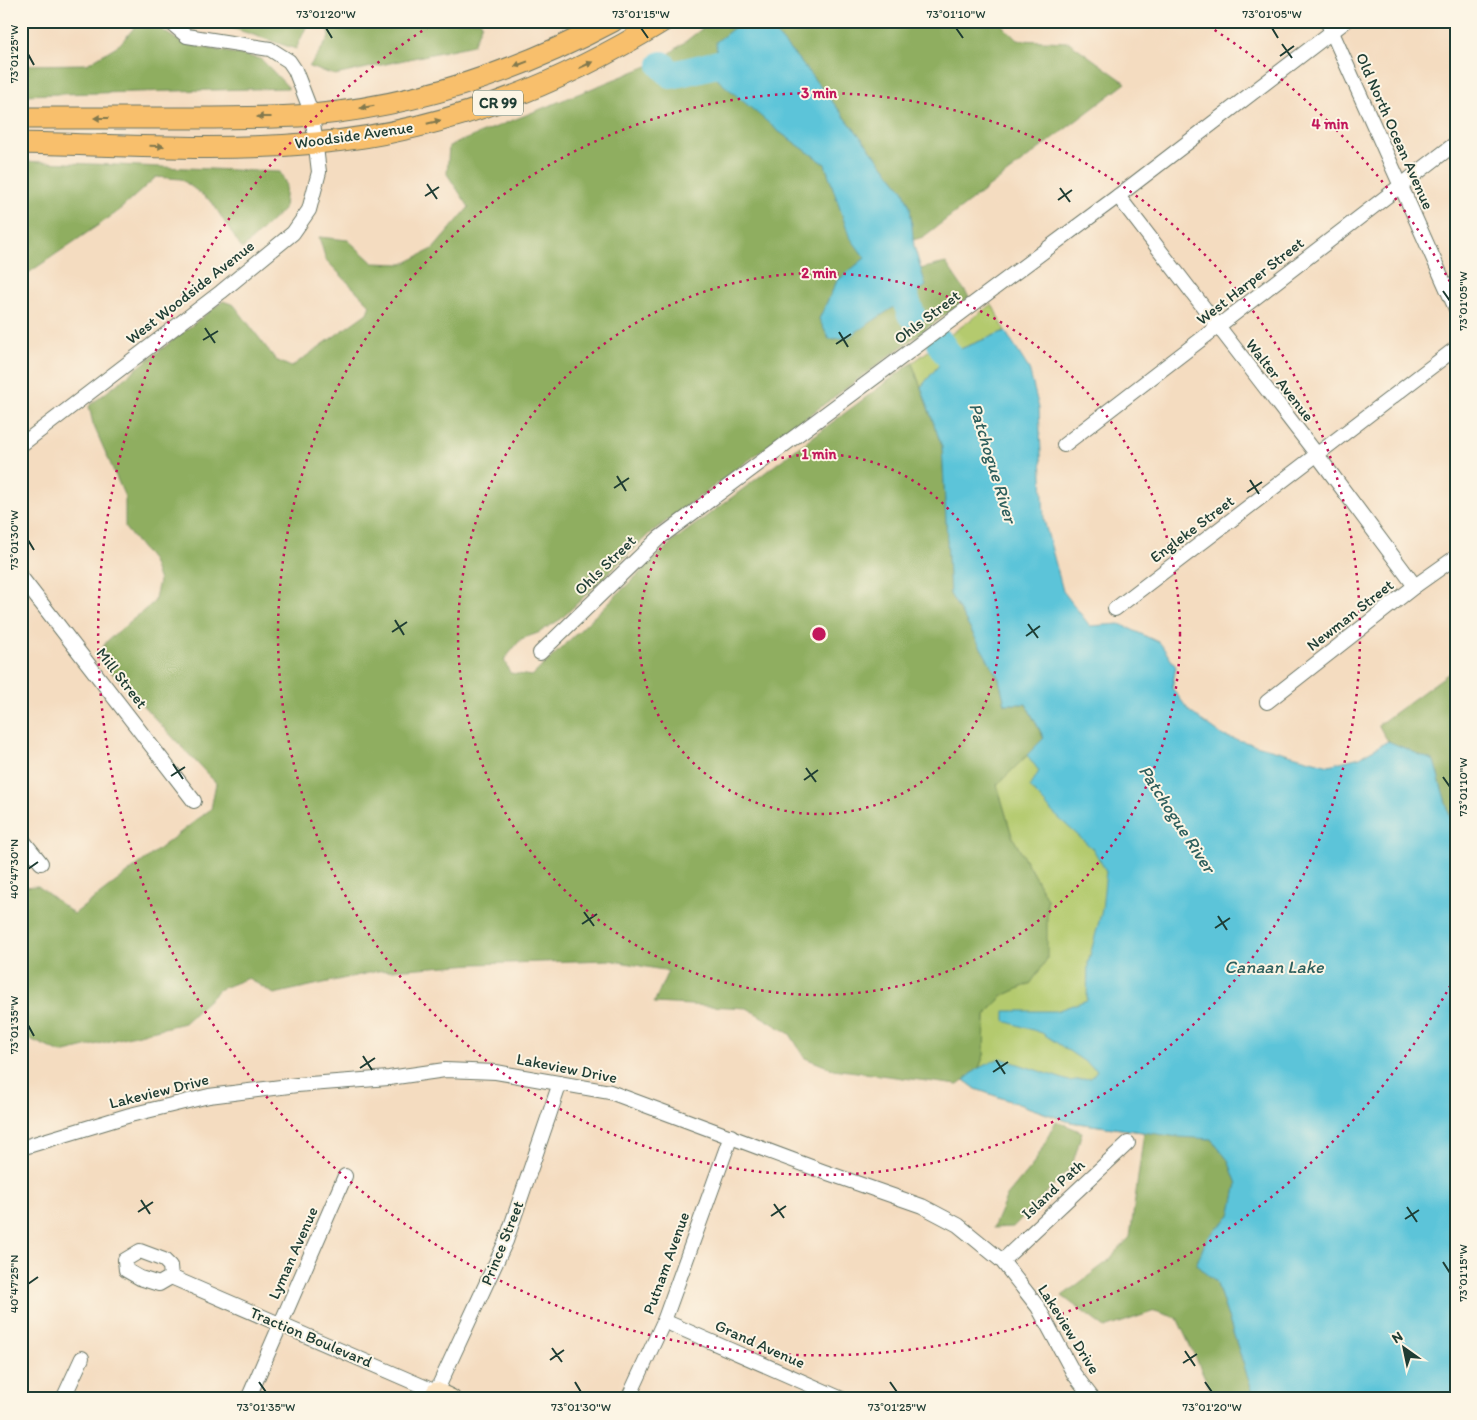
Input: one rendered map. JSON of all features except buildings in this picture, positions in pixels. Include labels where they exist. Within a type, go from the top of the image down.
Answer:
[{"type":"main road","name":"Woodside Avenue","points":[[21,143],[186,147],[274,146],[315,129],[403,100],[482,78],[533,59],[613,21]]},
{"type":"main road","name":"Woodside Avenue","points":[[21,118],[262,118],[315,129],[410,128],[489,106],[541,86],[592,62],[664,21]]},
{"type":"street","name":"West Woodside Avenue","points":[[21,445],[221,292],[293,233],[302,222],[314,197],[319,172],[315,129],[295,70],[290,61],[270,48],[187,36],[169,21]]},
{"type":"street","name":"Ohls Street","points":[[540,653],[659,538],[1118,196],[1330,26],[1346,21]]},
{"type":"street","name":"Old North Ocean Avenue","points":[[1330,26],[1400,187],[1456,309]]},
{"type":"street","name":"West Harper Street","points":[[1064,445],[1456,143]]},
{"type":"street","name":"Walter Avenue","points":[[1118,196],[1318,456],[1415,586]]},
{"type":"street","name":"Engleke Street","points":[[1115,609],[1318,456],[1456,348]]},
{"type":"street","name":"Newman Street","points":[[1267,702],[1415,586],[1456,557]]},
{"type":"street","name":"Mill Street","points":[[21,577],[194,801]]},
{"type":"street","points":[[21,838],[41,863]]},
{"type":"street","name":"Lakeview Drive","points":[[21,1148],[130,1115],[210,1096],[297,1085],[389,1078],[445,1070],[496,1072],[610,1092],[731,1136],[822,1172],[922,1206],[958,1225],[1002,1261],[1038,1307],[1074,1374],[1093,1399]]},
{"type":"street","name":"Prince Street","points":[[440,1397],[506,1241],[560,1083]]},
{"type":"street","name":"Putnam Avenue","points":[[628,1399],[664,1321],[731,1136]]},
{"type":"street","name":"Island Path","points":[[1002,1261],[1128,1143]]},
{"type":"street","name":"Lyman Avenue","points":[[248,1399],[345,1176]]},
{"type":"street","name":"Traction Boulevard","points":[[170,1277],[281,1324],[440,1397]]},
{"type":"street","name":"Grand Avenue","points":[[664,1321],[842,1399]]},
{"type":"street","points":[[63,1399],[82,1358]]},
{"type":"green space","points":[[140,21],[148,21],[182,43],[261,59],[289,88],[21,95],[21,65],[87,64],[120,44]]},
{"type":"green space","points":[[188,21],[309,21],[296,49],[226,26],[197,27]]},
{"type":"green space","points":[[328,21],[480,21],[482,24],[473,45],[335,75],[309,67],[329,38]]},
{"type":"green space","points":[[712,21],[762,21],[739,24],[778,131],[825,164],[849,235],[865,258],[837,281],[819,319],[829,339],[926,286],[920,269],[946,263],[969,297],[649,534],[561,619],[538,633],[521,639],[504,660],[510,673],[532,676],[672,542],[912,363],[942,447],[950,594],[999,679],[1005,704],[1026,704],[1044,739],[997,785],[1012,836],[1047,899],[1047,959],[1031,983],[1002,996],[985,1016],[984,1055],[979,1068],[958,1085],[833,1069],[805,1058],[790,1034],[747,1008],[654,1003],[668,971],[609,960],[474,964],[378,971],[274,994],[248,978],[220,989],[184,1023],[61,1053],[21,1035],[21,887],[38,886],[74,914],[211,809],[216,783],[97,657],[107,641],[154,602],[159,581],[152,561],[125,528],[125,497],[93,424],[89,406],[223,301],[234,305],[276,360],[291,367],[367,313],[370,305],[326,260],[319,237],[348,240],[373,263],[403,264],[433,249],[469,207],[447,174],[449,146],[660,61]]},
{"type":"green space","points":[[764,21],[1001,21],[1002,25],[1017,40],[1069,42],[1126,83],[923,237],[913,240],[910,207],[903,190],[799,60]]},
{"type":"green space","points":[[21,161],[280,172],[286,184],[284,209],[242,249],[212,202],[181,179],[156,177],[116,213],[21,278]]},
{"type":"green space","points":[[992,304],[1005,331],[948,354],[921,387],[912,363]]},
{"type":"green space","points":[[1456,668],[1456,838],[1434,761],[1388,741],[1378,725]]},
{"type":"green space","points":[[1044,739],[1073,744],[1255,1399],[1179,1137],[1070,1122],[976,1089],[964,1080],[979,1068],[984,1055],[985,1016],[1002,996],[1031,983],[1047,899],[1012,836],[997,784]]},
{"type":"green space","points":[[1056,1121],[1082,1132],[1072,1166],[1013,1227],[993,1228],[1007,1196],[1035,1162]]},
{"type":"green space","points":[[1144,1132],[1211,1139],[1228,1160],[1237,1184],[1230,1216],[1207,1238],[1196,1265],[1216,1281],[1255,1399],[1213,1399],[1214,1397],[1177,1318],[1155,1311],[1105,1328],[1062,1296],[1107,1262],[1130,1237]]},
{"type":"water","points":[[764,21],[799,60],[903,190],[910,207],[914,246],[926,286],[847,338],[829,339],[819,319],[837,281],[865,258],[849,236],[825,164],[778,131],[718,80],[716,42],[739,24]]},
{"type":"water","name":"Canaan Lake","points":[[1005,331],[1029,369],[1039,408],[1044,520],[1063,591],[1090,626],[1120,624],[1160,643],[1176,667],[1172,688],[1190,712],[1223,736],[1329,765],[1360,757],[1388,741],[1434,761],[1456,838],[1456,1399],[1255,1399],[1216,1281],[1196,1265],[1207,1238],[1230,1216],[1237,1184],[1228,1160],[1211,1139],[1179,1137],[1070,1122],[976,1089],[964,1080],[979,1068],[1000,1058],[1069,1081],[1091,1078],[1097,1070],[1042,1033],[1005,1021],[1005,1011],[1056,1011],[1087,1000],[1088,963],[1102,910],[1106,871],[1093,849],[1053,813],[1030,787],[1039,771],[1027,755],[1044,738],[1026,704],[1005,704],[999,679],[950,594],[942,447],[921,387],[948,354]]},
{"type":"waterway","name":"Patchogue River","points":[[662,65],[672,75],[738,59],[749,70]]},
{"type":"waterway","name":"Patchogue River","points":[[892,264],[911,314]]},
{"type":"waterway","name":"Patchogue River","points":[[940,343],[969,385]]}]
